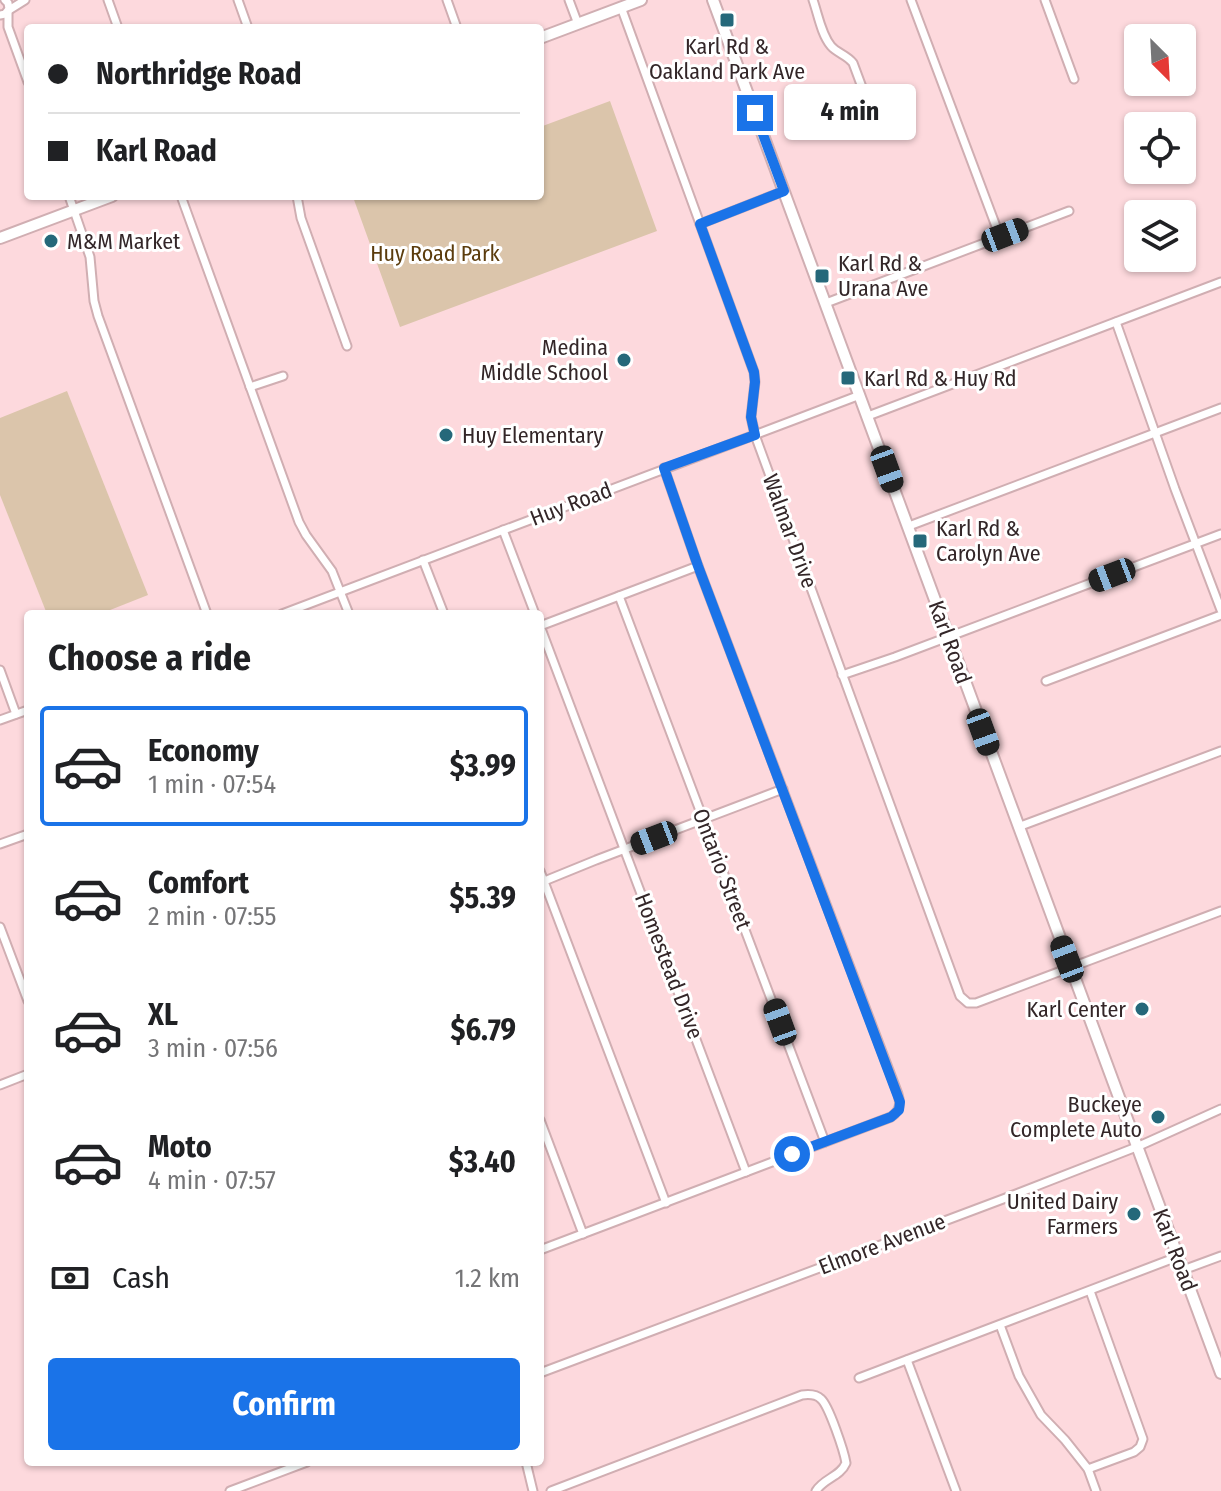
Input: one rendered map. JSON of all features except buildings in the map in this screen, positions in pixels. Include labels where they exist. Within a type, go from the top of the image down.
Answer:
[{"type":"main road","points":[[544,37],[641,0]]},
{"type":"main road","name":"Karl Road","points":[[713,0],[1221,1373]]},
{"type":"main road","points":[[0,238],[101,200]]},
{"type":"street","points":[[24,0],[5,9],[8,27],[24,71]]},
{"type":"street","points":[[108,0],[117,24]]},
{"type":"street","points":[[238,0],[247,24]]},
{"type":"street","points":[[447,0],[456,24]]},
{"type":"street","points":[[569,0],[578,24]]},
{"type":"street","points":[[813,0],[825,36],[832,48],[849,57],[853,63],[869,106]]},
{"type":"street","points":[[911,0],[1000,237]]},
{"type":"street","points":[[1045,0],[1074,79]]},
{"type":"street","name":"Walmar Drive","points":[[621,7],[754,372],[751,417],[755,435],[960,996],[968,1003],[976,1003],[1070,968]]},
{"type":"street","points":[[700,224],[784,191]]},
{"type":"street","points":[[71,200],[90,257],[98,316],[206,610]]},
{"type":"street","points":[[182,200],[299,522],[332,571],[347,610]]},
{"type":"street","points":[[298,200],[301,218],[347,346]]},
{"type":"street","points":[[826,303],[1069,211]]},
{"type":"street","points":[[868,416],[1221,282]]},
{"type":"street","points":[[1046,681],[1221,612],[1116,322]]},
{"type":"street","points":[[250,387],[283,376]]},
{"type":"street","name":"Huy Road","points":[[292,610],[860,395]]},
{"type":"street","points":[[909,526],[1221,408]]},
{"type":"street","points":[[544,1249],[891,1117],[899,1110],[898,1094],[698,566],[664,468]]},
{"type":"street","points":[[503,530],[533,610]]},
{"type":"street","points":[[842,675],[1221,534]]},
{"type":"street","points":[[423,560],[442,610]]},
{"type":"street","points":[[544,624],[698,566]]},
{"type":"street","name":"Ontario Street","points":[[619,596],[825,1142]]},
{"type":"street","name":"Homestead Drive","points":[[544,637],[746,1172]]},
{"type":"street","points":[[0,670],[16,714]]},
{"type":"street","points":[[0,720],[24,711]]},
{"type":"street","points":[[1018,827],[1221,751]]},
{"type":"street","points":[[544,881],[783,789]]},
{"type":"street","points":[[0,844],[24,835]]},
{"type":"street","points":[[544,887],[666,1203]]},
{"type":"street","points":[[1070,968],[1221,911]]},
{"type":"street","points":[[0,927],[24,990]]},
{"type":"street","points":[[0,1085],[24,1076]]},
{"type":"street","name":"Elmore Avenue","points":[[544,1371],[990,1204],[1136,1147],[1221,1109]]},
{"type":"street","points":[[544,1131],[583,1234]]},
{"type":"street","points":[[1183,1270],[1221,1256]]},
{"type":"street","points":[[859,1378],[1177,1257]]},
{"type":"street","points":[[1088,1469],[1134,1452],[1143,1439],[1090,1291]]},
{"type":"street","points":[[1000,1325],[1019,1376],[1041,1415],[1088,1469],[1096,1491]]},
{"type":"street","points":[[907,1360],[956,1491]]},
{"type":"street","points":[[551,1491],[811,1394],[818,1396],[826,1407],[846,1463],[838,1475],[816,1491]]},
{"type":"street","points":[[230,1491],[296,1466]]},
{"type":"street","points":[[527,1466],[533,1491]]},
{"type":"green space","name":"Huy Road Park","points":[[610,101],[657,231],[400,327],[354,200],[544,200],[544,126]]},
{"type":"green space","points":[[67,391],[148,595],[110,610],[45,610],[0,495],[0,418]]},
{"type":"place","name":"Karl Rd & Oakland Park Ave","points":[[727,20]]},
{"type":"place","name":"M&M Market","points":[[51,241]]},
{"type":"place","name":"Karl Rd & Urana Ave","points":[[822,276]]},
{"type":"place","name":"Medina Middle School","points":[[624,360]]},
{"type":"place","name":"Karl Rd & Huy Rd","points":[[848,378]]},
{"type":"place","name":"Huy Elementary","points":[[446,435]]},
{"type":"place","name":"Karl Rd & Carolyn Ave","points":[[920,541]]},
{"type":"place","name":"Karl Center","points":[[1142,1009]]},
{"type":"place","name":"Buckeye Complete Auto","points":[[1158,1117]]},
{"type":"place","name":"United Dairy Farmers","points":[[1134,1214]]},
{"type":"route","points":[[755,113],[784,191],[700,224],[754,372],[751,417],[755,435],[664,468],[900,1102],[899,1110],[891,1117],[792,1154]]}]
